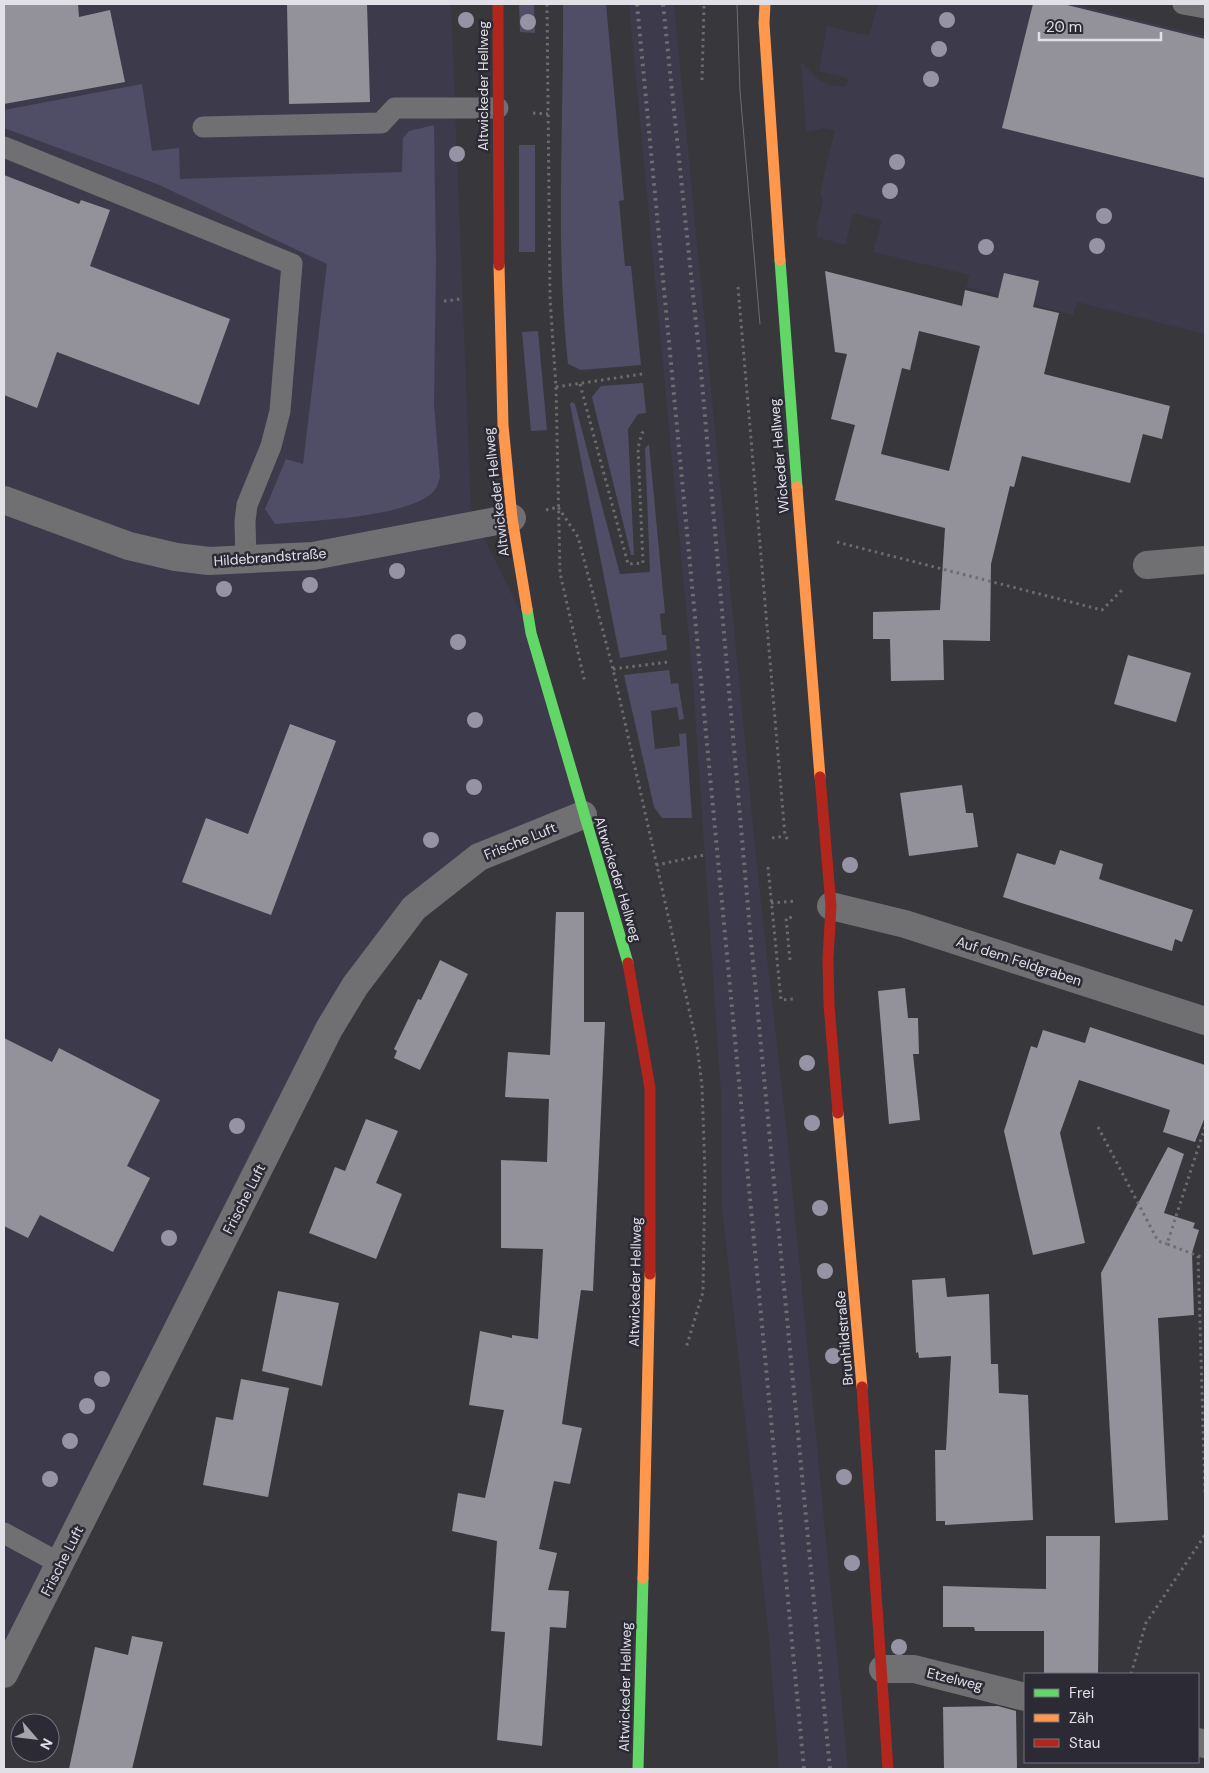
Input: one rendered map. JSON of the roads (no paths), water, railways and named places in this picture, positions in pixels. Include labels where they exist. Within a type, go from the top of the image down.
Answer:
[{"type":"main road","name":"Altwickeder Hellweg","points":[[498,4],[499,330],[503,425],[512,518],[531,633],[582,815],[631,974],[650,1088],[651,1235],[638,1769]]},
{"type":"main road","name":"Wickeder Hellweg","points":[[765,4],[765,41],[785,344],[831,906]]},
{"type":"main road","name":"Brunhildstraße","points":[[831,906],[828,959],[829,1005],[854,1269],[883,1668],[888,1769]]},
{"type":"street","name":"Hildebrandstraße","points":[[4,500],[129,546],[176,557],[209,561],[246,561],[313,556],[512,518]]},
{"type":"street","points":[[1147,565],[1205,560]]},
{"type":"street","name":"Frische Luft","points":[[4,1674],[329,1029],[355,986],[414,908],[479,857],[582,815]]},
{"type":"street","name":"Auf dem Feldgraben","points":[[831,906],[905,924],[1205,1021]]},
{"type":"street","name":"Etzelweg","points":[[883,1668],[914,1669],[1024,1697]]},
{"type":"lane","points":[[1183,4],[1205,8]]},
{"type":"lane","points":[[203,127],[381,123],[395,108],[498,108]]},
{"type":"lane","points":[[4,147],[292,264],[280,411],[271,446],[247,505],[244,521],[246,561]]},
{"type":"lane","points":[[4,1533],[61,1564]]},
{"type":"tram line","points":[[737,4],[740,91],[760,324]]},
{"type":"railway","points":[[637,4],[804,1769]]},
{"type":"railway","points":[[663,4],[701,371],[750,930],[830,1769]]}]
